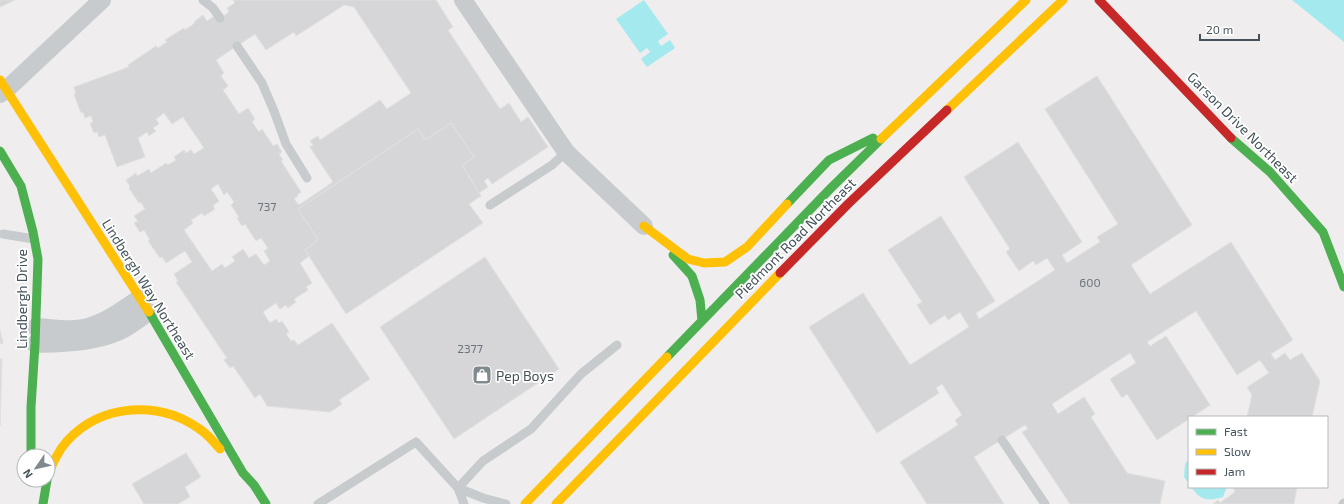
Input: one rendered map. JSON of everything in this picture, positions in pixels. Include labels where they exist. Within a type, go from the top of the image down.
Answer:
[{"type":"main road","name":"Piedmont Road Northeast","points":[[526,504],[831,188],[1026,0]]},
{"type":"main road","name":"Piedmont Road Northeast","points":[[556,504],[848,204],[1063,0]]},
{"type":"main road","name":"Garson Drive Northeast","points":[[1100,0],[1230,137],[1270,172],[1322,232],[1344,287]]},
{"type":"main road","name":"Lindbergh Way Northeast","points":[[2,88],[144,305],[243,474],[254,485],[266,504]]},
{"type":"main road","points":[[644,226],[688,259],[704,263],[725,262],[747,248],[829,160],[890,130]]},
{"type":"main road","name":"Lindbergh Drive","points":[[0,151],[21,186],[38,259],[31,407],[31,448]]},
{"type":"main road","points":[[644,226],[692,276],[700,300],[702,321]]},
{"type":"main road","points":[[56,456],[63,445],[76,432],[93,420],[112,412],[132,409],[150,409],[172,414],[202,430],[243,474]]},
{"type":"main road","points":[[43,504],[46,488]]},
{"type":"street","points":[[2,88],[102,0]]},
{"type":"street","points":[[463,0],[566,152],[644,226]]},
{"type":"street","points":[[35,336],[90,326],[144,305]]},
{"type":"lane","points":[[203,0],[213,8],[220,18]]},
{"type":"lane","points":[[237,46],[262,83],[286,144],[307,178]]},
{"type":"lane","points":[[490,205],[552,165],[566,152]]},
{"type":"lane","points":[[3,234],[34,239]]},
{"type":"lane","points":[[1334,262],[1344,259]]},
{"type":"lane","points":[[1334,262],[1344,263]]},
{"type":"lane","points":[[458,488],[484,461],[531,429],[581,374],[616,345]]},
{"type":"lane","points":[[1002,440],[1045,504]]},
{"type":"lane","points":[[318,504],[416,442],[458,488],[464,504]]},
{"type":"lane","points":[[458,488],[483,498],[506,504]]},
{"type":"water","points":[[644,0],[668,34],[658,41],[661,46],[670,40],[675,48],[647,67],[641,59],[650,52],[647,48],[640,53],[616,19]]},
{"type":"water","points":[[1292,0],[1344,0],[1344,42]]},
{"type":"water","points":[[1188,460],[1188,483],[1184,477],[1185,464]]},
{"type":"water","points":[[1192,488],[1227,488],[1223,497],[1213,499],[1205,499]]},
{"type":"building","points":[[0,0],[15,0],[0,7]]},
{"type":"building","points":[[233,0],[436,0],[453,27],[448,30],[500,109],[509,103],[521,122],[528,117],[548,147],[492,184],[488,178],[484,181],[488,187],[479,193],[462,165],[474,157],[451,123],[425,140],[418,129],[298,209],[318,240],[305,250],[309,256],[300,263],[312,283],[306,287],[308,290],[294,299],[296,302],[288,308],[286,305],[280,309],[276,303],[263,312],[270,323],[276,319],[279,323],[282,321],[289,332],[286,334],[291,341],[294,340],[298,345],[332,323],[370,379],[339,400],[342,404],[330,412],[267,406],[260,394],[255,398],[233,366],[230,368],[224,360],[227,358],[176,282],[178,281],[174,274],[192,262],[185,251],[166,263],[162,257],[160,258],[148,241],[150,240],[144,230],[140,232],[134,223],[138,221],[134,216],[145,209],[129,188],[130,186],[126,180],[136,173],[137,176],[149,169],[151,173],[166,163],[168,165],[176,160],[174,157],[184,150],[186,153],[191,150],[194,154],[204,148],[183,117],[172,124],[164,113],[156,119],[159,124],[153,128],[156,131],[149,136],[147,132],[138,138],[145,157],[117,167],[105,135],[99,137],[97,132],[94,133],[90,123],[93,122],[91,116],[85,118],[83,112],[81,113],[74,94],[76,94],[74,87],[129,67],[128,65],[156,46],[158,48],[167,42],[165,40],[184,28],[185,30],[203,15],[207,21],[216,15],[219,19],[229,12],[227,8],[235,3]],"holes":[[[344,5],[354,7],[411,93],[387,109],[380,100],[320,140],[318,136],[310,141],[313,145],[310,147],[333,182],[299,205],[294,199],[301,192],[281,161],[283,160],[279,154],[282,152],[277,144],[273,146],[262,129],[259,132],[252,122],[255,119],[248,108],[239,114],[223,90],[228,86],[221,76],[224,73],[216,60],[255,34],[266,50],[294,32],[296,36]],[[218,184],[224,195],[227,192],[234,202],[231,205],[239,217],[237,218],[242,226],[245,224],[256,241],[261,238],[268,248],[264,251],[270,261],[264,265],[256,254],[249,258],[243,249],[232,257],[235,261],[225,268],[222,264],[212,271],[184,230],[193,223],[191,220],[202,213],[204,216],[215,209],[213,206],[219,201],[211,189]]]},
{"type":"building","points":[[1097,76],[1192,225],[1131,265],[1150,294],[1231,242],[1293,340],[1271,354],[1275,360],[1285,353],[1290,360],[1302,353],[1320,381],[1312,416],[1247,416],[1252,395],[1247,387],[1269,373],[1260,360],[1237,375],[1196,311],[1147,342],[1150,346],[1166,336],[1210,405],[1194,416],[1188,416],[1188,420],[1157,440],[1127,394],[1122,398],[1110,379],[1136,363],[1130,353],[1052,404],[1058,414],[1084,397],[1095,414],[1091,417],[1127,473],[1165,481],[1160,504],[1070,504],[1022,432],[1028,429],[1025,425],[974,457],[1004,504],[927,504],[900,462],[958,425],[955,420],[962,415],[942,384],[936,388],[939,393],[877,433],[809,327],[863,293],[910,365],[969,327],[960,312],[948,320],[945,315],[930,325],[917,305],[922,302],[888,250],[941,216],[995,301],[976,313],[979,319],[1055,270],[1047,258],[1036,265],[1033,261],[1019,271],[1006,252],[1010,249],[964,177],[1018,142],[1082,242],[1062,255],[1067,263],[1100,242],[1097,237],[1118,224],[1045,109]]},
{"type":"building","points":[[451,123],[474,157],[462,165],[481,196],[469,204],[483,223],[346,314],[305,250],[318,240],[298,209],[418,129],[425,140]]},
{"type":"building","points":[[485,257],[559,369],[454,439],[380,327]]},
{"type":"building","points":[[0,330],[3,344],[0,343]]},
{"type":"building","points":[[0,359],[2,359],[0,426]]},
{"type":"building","points":[[186,453],[201,477],[185,487],[190,497],[178,504],[144,504],[132,484]]},
{"type":"building","points":[[1233,488],[1297,488],[1294,504],[1213,504],[1218,500],[1220,503],[1235,492]]},
{"type":"traffic: fast","points":[[787,204],[829,160],[873,138]]},
{"type":"traffic: fast","points":[[1231,138],[1270,172],[1323,232],[1344,287]]},
{"type":"traffic: fast","points":[[667,357],[831,188],[881,139]]},
{"type":"traffic: fast","points":[[0,151],[21,186],[33,232],[38,259],[31,407],[31,448]]},
{"type":"traffic: fast","points":[[673,255],[692,276],[700,300],[702,321]]},
{"type":"traffic: fast","points":[[149,312],[243,473],[254,485],[266,504]]},
{"type":"traffic: fast","points":[[43,504],[46,488]]},
{"type":"traffic: slow","points":[[881,139],[1026,0]]},
{"type":"traffic: slow","points":[[947,110],[1063,0]]},
{"type":"traffic: slow","points":[[0,80],[149,312]]},
{"type":"traffic: slow","points":[[644,226],[688,259],[704,263],[725,262],[747,247],[787,204]]},
{"type":"traffic: slow","points":[[556,504],[780,273]]},
{"type":"traffic: slow","points":[[525,504],[667,357]]},
{"type":"traffic: slow","points":[[56,458],[67,441],[81,428],[97,419],[114,413],[132,410],[150,410],[185,420],[204,432],[220,449]]},
{"type":"traffic: jam","points":[[1099,0],[1231,138]]},
{"type":"traffic: jam","points":[[780,273],[848,204],[947,110]]},
{"type":"place","name":"Pep Boys","points":[[482,375]]}]
